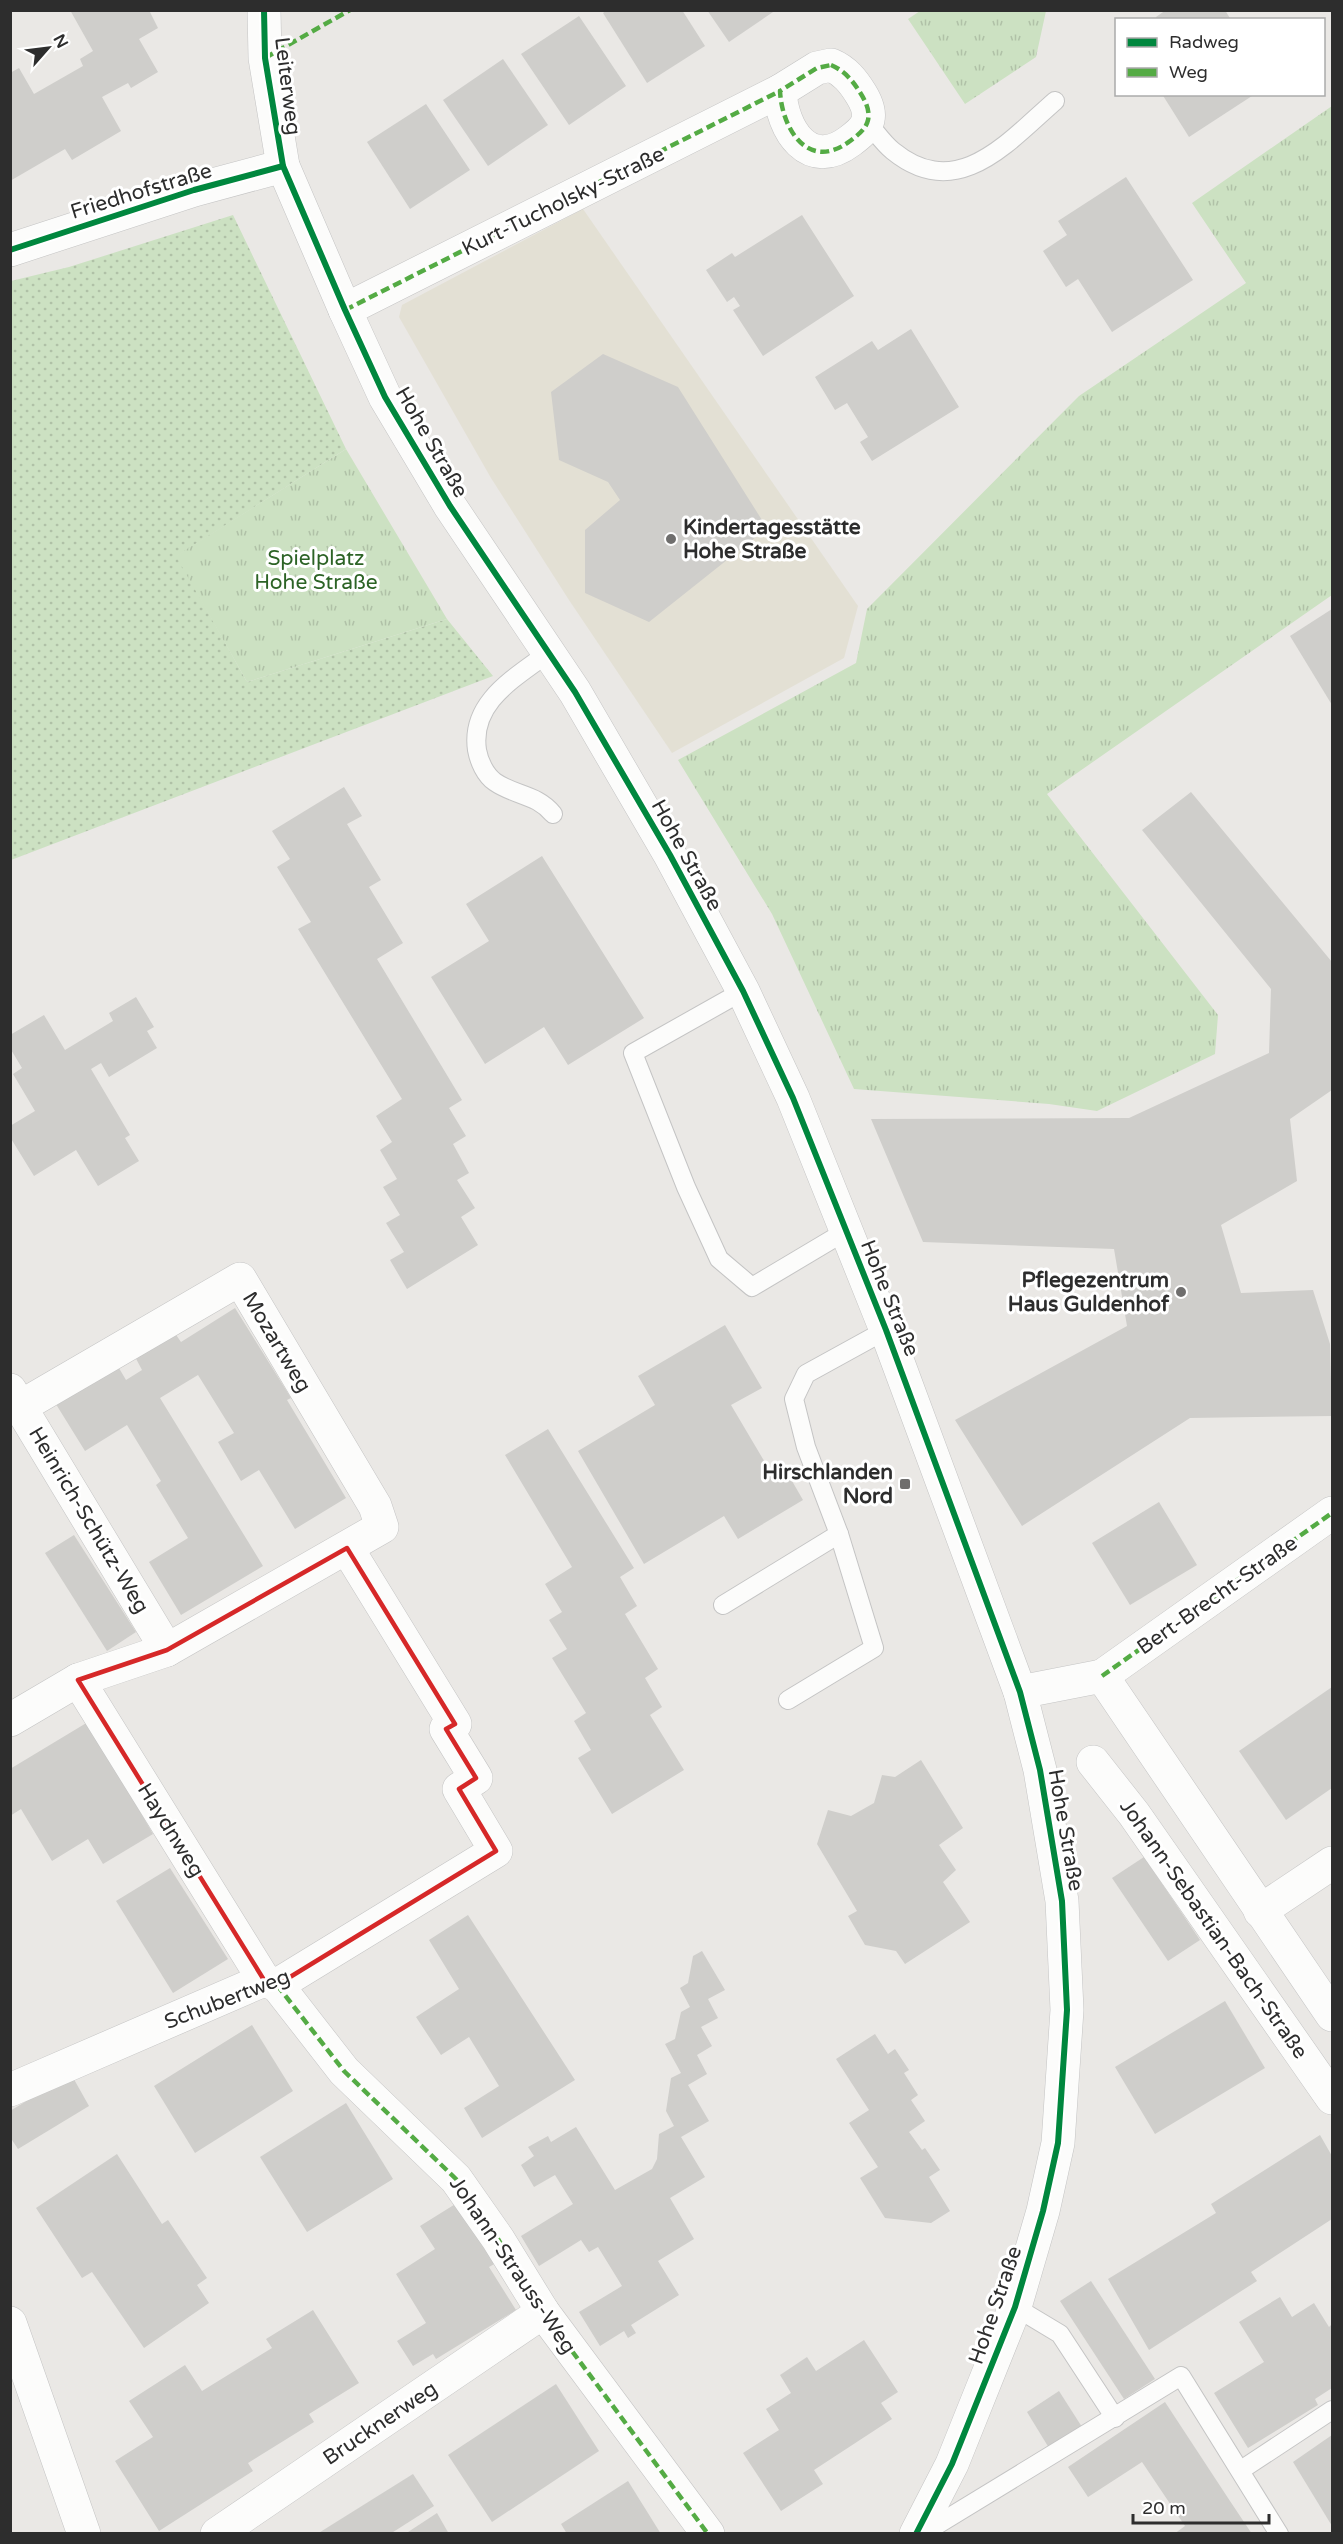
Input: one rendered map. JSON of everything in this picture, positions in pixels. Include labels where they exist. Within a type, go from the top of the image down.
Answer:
[{"type":"street","name":"Leiterweg","points":[[264,10],[265,58],[283,166]]},
{"type":"street","name":"Kurt-Tucholsky-Straße","points":[[345,310],[780,91],[817,68],[831,65],[842,69],[854,82],[869,112],[868,123]]},
{"type":"street","points":[[780,91],[783,117],[789,129],[802,143],[816,152],[826,152],[844,145],[861,132],[868,123]]},
{"type":"street","name":"Friedhofstraße","points":[[10,250],[194,190],[283,166]]},
{"type":"street","name":"Hohe Straße","points":[[283,166],[345,310],[391,407],[450,506],[574,692],[670,855],[743,991],[793,1098],[886,1330],[1020,1692],[1055,1847],[1062,1901],[1067,2010],[1058,2143],[1043,2211],[1015,2307],[952,2464],[916,2534]]},
{"type":"street","name":"Mozartweg","points":[[10,1720],[78,1680],[167,1650],[382,1527],[375,1506],[240,1279],[16,1399]]},
{"type":"street","name":"Heinrich-Schütz-Weg","points":[[16,1399],[167,1650]]},
{"type":"street","name":"Bert-Brecht-Straße","points":[[1102,1676],[1332,1513]]},
{"type":"street","name":"Schubertweg","points":[[10,2090],[270,1982],[496,1851],[459,1789],[476,1778],[446,1729],[455,1724],[347,1548]]},
{"type":"street","points":[[1020,1692],[1102,1676],[1332,2016]]},
{"type":"street","name":"Haydnweg","points":[[78,1680],[270,1982]]},
{"type":"street","name":"Johann-Sebastian-Bach-Straße","points":[[1093,1762],[1134,1814],[1332,2098]]},
{"type":"street","points":[[1260,1911],[1332,1863]]},
{"type":"street","name":"Johann-Strauss-Weg","points":[[270,1982],[344,2071],[456,2179],[498,2239],[543,2312],[708,2534]]},
{"type":"street","name":"Brucknerweg","points":[[217,2534],[543,2312]]},
{"type":"street","points":[[10,2323],[84,2534]]},
{"type":"lane","points":[[868,123],[891,149],[911,164],[934,172],[951,173],[991,154],[1055,101]]},
{"type":"lane","points":[[548,653],[498,692],[484,707],[476,742],[478,756],[491,779],[502,786],[538,799],[553,814]]},
{"type":"lane","points":[[743,991],[633,1053],[686,1187],[719,1259],[752,1287],[846,1231]]},
{"type":"lane","points":[[788,1701],[874,1648],[839,1534],[806,1447],[794,1399],[806,1374],[886,1330]]},
{"type":"lane","points":[[723,1605],[839,1534]]},
{"type":"lane","points":[[1015,2307],[1060,2334],[1115,2418]]},
{"type":"lane","points":[[922,2534],[1181,2376],[1279,2534]]},
{"type":"lane","points":[[1240,2470],[1332,2410]]},
{"type":"highlighted area","points":[[347,1548],[455,1724],[446,1729],[476,1778],[459,1789],[496,1851],[277,1985],[264,1980],[78,1680],[167,1650]]},
{"type":"shaded area","name":"Kindertagesstätte Hohe Straße","points":[[583,209],[858,606],[844,658],[672,753],[569,600],[491,478],[399,317],[402,305]]},
{"type":"green space","points":[[920,11],[1046,11],[1036,57],[965,104],[908,19]]},
{"type":"green space","points":[[1332,106],[1332,595],[1047,794],[1218,1015],[1215,1054],[1097,1111],[1049,1104],[854,1089],[772,914],[678,760],[856,663],[867,609],[1079,396],[1246,283],[1192,203]]},
{"type":"green space","points":[[233,215],[346,449],[177,556],[247,682],[447,619],[493,676],[11,860],[11,281],[69,267]]},
{"type":"green space","name":"Spielplatz Hohe Straße","points":[[346,449],[447,619],[247,682],[176,556]]},
{"type":"building","points":[[70,10],[149,10],[158,28],[139,39],[158,72],[131,88],[128,83],[102,97],[121,131],[72,160],[65,149],[10,181],[10,73],[19,68],[34,94],[83,66],[80,59],[93,51]]},
{"type":"building","points":[[607,10],[682,10],[705,46],[647,83],[603,13]]},
{"type":"building","points":[[707,10],[776,10],[729,42]]},
{"type":"building","points":[[1166,10],[1225,10],[1230,18],[1156,18]]},
{"type":"building","points":[[579,16],[626,86],[569,125],[521,54]]},
{"type":"building","points":[[503,59],[548,125],[488,166],[443,100]]},
{"type":"building","points":[[1163,96],[1252,96],[1189,137]]},
{"type":"building","points":[[426,104],[470,170],[410,209],[367,142]]},
{"type":"building","points":[[1126,177],[1193,280],[1112,332],[1078,279],[1066,287],[1043,251],[1067,235],[1058,221]]},
{"type":"building","points":[[802,215],[854,296],[763,356],[733,310],[740,306],[734,297],[727,302],[706,270],[732,253],[735,257]]},
{"type":"building","points":[[911,329],[959,407],[872,461],[860,442],[868,437],[847,403],[835,410],[815,377],[872,341],[878,350]]},
{"type":"building","points":[[603,354],[678,387],[767,528],[649,622],[585,593],[585,530],[620,500],[608,482],[559,460],[551,392]]},
{"type":"building","points":[[1332,609],[1332,705],[1290,636]]},
{"type":"building","points":[[344,787],[362,816],[347,824],[381,880],[369,887],[403,943],[377,959],[462,1100],[449,1108],[466,1136],[453,1144],[469,1173],[457,1180],[475,1208],[461,1217],[478,1245],[407,1289],[390,1260],[404,1252],[386,1223],[400,1215],[383,1187],[397,1179],[380,1150],[392,1142],[376,1116],[402,1099],[298,929],[311,922],[277,867],[290,859],[272,831]]},
{"type":"building","name":"Pflegezentrum Haus Guldenhof","points":[[1191,792],[1332,962],[1332,1090],[1290,1119],[1297,1181],[1221,1225],[1241,1293],[1313,1290],[1330,1344],[1332,1416],[1190,1418],[1022,1526],[955,1420],[1127,1326],[1114,1249],[923,1242],[871,1119],[1129,1118],[1269,1053],[1271,989],[1142,830]]},
{"type":"building","points":[[542,856],[644,1018],[568,1065],[544,1027],[485,1064],[431,977],[489,941],[466,904]]},
{"type":"building","points":[[136,997],[154,1027],[147,1031],[157,1048],[109,1077],[101,1063],[91,1069],[130,1135],[125,1138],[139,1161],[98,1186],[76,1150],[34,1176],[10,1137],[10,1126],[35,1111],[13,1074],[22,1068],[10,1048],[10,1035],[44,1015],[65,1050],[113,1021],[109,1013]]},
{"type":"building","points":[[235,1308],[291,1398],[287,1400],[346,1498],[295,1529],[259,1470],[241,1481],[218,1442],[234,1433],[198,1375],[160,1398],[263,1566],[181,1615],[149,1562],[188,1538],[156,1485],[161,1481],[127,1425],[85,1451],[54,1401],[116,1363],[126,1380],[142,1370],[133,1353],[172,1329],[181,1342]]},
{"type":"building","points":[[725,1325],[762,1388],[731,1405],[776,1481],[788,1474],[803,1500],[738,1539],[724,1516],[644,1564],[578,1451],[655,1405],[638,1376]]},
{"type":"building","points":[[548,1429],[634,1568],[620,1577],[637,1606],[625,1614],[658,1669],[645,1678],[662,1707],[650,1715],[684,1770],[612,1814],[578,1758],[591,1750],[574,1721],[586,1713],[552,1658],[567,1649],[549,1620],[562,1612],[545,1584],[572,1567],[505,1455]]},
{"type":"building","points":[[1159,1502],[1197,1565],[1130,1605],[1092,1543]]},
{"type":"building","points":[[74,1535],[136,1632],[107,1651],[45,1553]]},
{"type":"building","points":[[1332,1687],[1332,1788],[1286,1820],[1239,1751]]},
{"type":"building","points":[[88,1722],[153,1834],[103,1864],[88,1839],[52,1861],[21,1809],[10,1816],[10,1769]]},
{"type":"building","points":[[921,1760],[963,1828],[939,1845],[956,1870],[943,1882],[970,1922],[905,1964],[896,1951],[865,1945],[848,1916],[857,1911],[817,1844],[828,1810],[851,1816],[874,1803],[882,1775],[895,1777]]},
{"type":"building","points":[[1144,1857],[1200,1940],[1168,1961],[1112,1878]]},
{"type":"building","points":[[170,1868],[228,1959],[173,1993],[116,1901]]},
{"type":"building","points":[[468,1915],[575,2080],[482,2138],[464,2108],[499,2086],[469,2037],[441,2055],[416,2017],[459,1989],[429,1940]]},
{"type":"building","points":[[702,1951],[725,1990],[708,1999],[718,2018],[701,2027],[712,2046],[697,2055],[707,2074],[688,2085],[709,2121],[681,2137],[705,2177],[670,2198],[694,2239],[658,2261],[679,2295],[631,2325],[636,2333],[628,2338],[624,2331],[600,2346],[579,2312],[622,2286],[598,2247],[589,2252],[581,2240],[539,2266],[521,2236],[573,2204],[555,2175],[534,2187],[521,2165],[534,2156],[528,2147],[548,2136],[551,2142],[576,2127],[615,2190],[652,2169],[657,2159],[659,2134],[674,2126],[666,2111],[671,2078],[681,2073],[665,2044],[675,2039],[681,2012],[690,2007],[680,1988],[688,1983],[693,1956]]},
{"type":"building","points":[[1225,2001],[1265,2068],[1155,2134],[1115,2067]]},
{"type":"building","points":[[252,2025],[293,2091],[195,2153],[154,2086]]},
{"type":"building","points":[[875,2034],[888,2054],[895,2049],[909,2070],[904,2073],[918,2095],[911,2100],[925,2121],[909,2132],[922,2150],[925,2148],[940,2170],[929,2177],[950,2211],[931,2223],[885,2218],[860,2178],[878,2167],[849,2123],[869,2110],[836,2059]]},
{"type":"building","points":[[71,2074],[89,2106],[18,2149],[10,2137],[10,2111]]},
{"type":"building","points":[[346,2103],[393,2179],[307,2232],[260,2157]]},
{"type":"building","points":[[1320,2135],[1332,2156],[1332,2219],[1251,2272],[1257,2281],[1149,2350],[1108,2279],[1216,2213],[1211,2204]]},
{"type":"building","points":[[117,2154],[162,2224],[168,2220],[207,2278],[197,2285],[209,2303],[144,2348],[92,2272],[82,2278],[36,2208]]},
{"type":"building","points":[[457,2203],[496,2263],[489,2267],[516,2310],[436,2359],[433,2354],[413,2366],[397,2341],[426,2323],[396,2274],[435,2249],[420,2226]]},
{"type":"building","points":[[1091,2281],[1155,2379],[1124,2399],[1060,2301]]},
{"type":"building","points":[[1280,2297],[1292,2317],[1314,2303],[1329,2327],[1332,2324],[1332,2388],[1315,2399],[1318,2405],[1248,2448],[1214,2393],[1264,2362],[1239,2322]]},
{"type":"building","points":[[313,2310],[359,2383],[309,2414],[314,2422],[248,2463],[253,2471],[159,2531],[115,2461],[153,2437],[129,2401],[185,2365],[202,2391],[272,2348],[266,2339]]},
{"type":"building","points":[[864,2340],[898,2392],[881,2403],[892,2419],[814,2470],[823,2484],[781,2511],[743,2453],[779,2430],[766,2409],[791,2393],[780,2375],[807,2357],[816,2371]]},
{"type":"building","points":[[556,2384],[599,2451],[492,2522],[448,2455]]},
{"type":"building","points":[[1059,2391],[1082,2427],[1049,2448],[1027,2412]]},
{"type":"building","points":[[1165,2402],[1252,2534],[1174,2534],[1185,2526],[1142,2462],[1088,2497],[1068,2467]]},
{"type":"building","points":[[1332,2435],[1332,2526],[1293,2462]]},
{"type":"building","points":[[413,2474],[434,2506],[390,2534],[317,2534]]},
{"type":"building","points":[[628,2481],[661,2534],[567,2534],[561,2524]]},
{"type":"building","points":[[437,2513],[449,2534],[405,2534]]},
{"type":"marked path","points":[[265,58],[350,10]]},
{"type":"marked path","points":[[831,65],[845,73],[855,85],[866,103],[868,117],[864,129],[853,139],[835,149],[822,152],[810,149],[792,132],[786,120],[780,91],[817,68],[831,65]]},
{"type":"marked path","points":[[345,310],[780,91]]},
{"type":"marked path","points":[[1102,1676],[1332,1513]]},
{"type":"marked path","points":[[277,1985],[344,2071],[456,2179],[498,2239],[543,2312],[708,2534]]},
{"type":"cycle path","points":[[264,10],[265,58],[283,166],[345,310],[385,397],[450,506],[575,692],[670,855],[743,991],[793,1098],[886,1330],[1020,1692],[1040,1770],[1062,1901],[1067,2010],[1058,2143],[1043,2211],[1015,2307],[952,2464],[916,2534]]},
{"type":"cycle path","points":[[10,250],[194,190],[283,166]]},
{"type":"place","name":"Kindertagesstätte Hohe Straße","points":[[671,539]]},
{"type":"place","name":"Pflegezentrum Haus Guldenhof","points":[[1181,1292]]},
{"type":"place","name":"Hirschlanden Nord","points":[[905,1484]]}]
